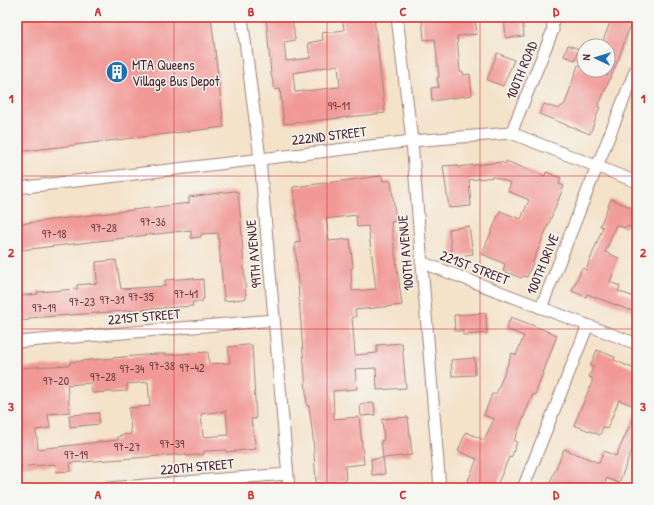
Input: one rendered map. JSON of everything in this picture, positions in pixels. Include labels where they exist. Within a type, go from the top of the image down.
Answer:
[{"type":"street","name":"99TH AVENUE","points":[[242,17],[260,159],[289,488]]},
{"type":"street","name":"100TH AVENUE","points":[[397,17],[412,141],[440,488]]},
{"type":"street","name":"100TH ROAD","points":[[511,133],[553,30],[552,17]]},
{"type":"street","name":"100TH DRIVE","points":[[588,325],[541,308],[637,66]]},
{"type":"street","name":"222ND STREET","points":[[17,188],[412,141],[511,133],[637,182]]},
{"type":"street","name":"221ST STREET","points":[[421,262],[541,308]]},
{"type":"street","name":"221ST STREET","points":[[17,342],[274,320]]},
{"type":"street","points":[[523,488],[588,325],[637,344]]},
{"type":"street","name":"220TH STREET","points":[[108,488],[288,474]]},
{"type":"building","name":"MTA Queens Village Bus Depot","points":[[17,17],[211,17],[224,127],[17,152]]},
{"type":"building","points":[[266,17],[292,17],[295,40],[284,42],[286,61],[310,58],[308,43],[323,40],[322,33],[344,30],[342,17],[374,17],[385,113],[284,124],[280,89],[275,90],[271,74]],"holes":[[[338,65],[340,87],[295,92],[293,73]]]},
{"type":"building","points":[[422,17],[475,17],[477,34],[457,36],[460,72],[463,72],[464,75],[470,74],[472,95],[432,101],[431,88],[439,87],[437,78],[439,77],[435,39],[424,40]]},
{"type":"building","points":[[504,17],[522,17],[524,36],[506,38]]},
{"type":"building","points":[[612,17],[633,17],[616,64],[616,38],[604,38]]},
{"type":"building","points":[[568,45],[576,48],[575,60],[564,56]]},
{"type":"building","points":[[497,53],[514,60],[503,86],[487,80]]},
{"type":"building","points":[[576,71],[576,78],[610,78],[598,107],[600,107],[590,134],[539,114],[544,104],[558,109],[565,104]]},
{"type":"building","points":[[506,161],[545,176],[546,172],[561,178],[559,184],[564,186],[527,277],[523,276],[521,278],[503,271],[505,264],[482,254],[500,211],[521,219],[529,200],[508,191],[511,183],[494,177],[469,180],[471,206],[449,208],[443,166],[457,165],[458,167],[501,162],[505,164]]},
{"type":"building","points":[[382,176],[383,181],[391,181],[396,221],[391,222],[402,305],[355,310],[356,317],[352,317],[355,355],[377,353],[377,345],[402,343],[406,388],[377,390],[376,368],[355,369],[357,389],[333,391],[334,419],[359,417],[364,464],[345,466],[346,481],[337,482],[338,488],[322,488],[321,483],[316,483],[313,437],[309,406],[307,406],[295,243],[300,242],[293,187]],"holes":[[[356,215],[357,227],[368,226],[376,289],[352,291],[351,268],[353,268],[350,239],[329,241],[326,219]]]},
{"type":"building","points":[[234,191],[238,192],[241,223],[246,298],[243,299],[224,301],[218,233],[201,234],[201,237],[191,238],[191,230],[22,250],[19,224],[189,203],[189,197]]},
{"type":"building","points":[[611,199],[634,209],[633,211],[637,212],[637,220],[634,229],[627,226],[626,228],[616,225],[605,252],[619,258],[610,282],[620,286],[618,291],[637,298],[637,313],[587,294],[586,297],[572,291],[582,268],[586,270],[603,227],[600,226]]},
{"type":"building","points":[[469,226],[473,254],[452,257],[449,229]]},
{"type":"building","points":[[116,260],[121,289],[165,286],[165,280],[194,278],[194,280],[203,279],[204,299],[202,299],[202,302],[192,302],[193,306],[29,318],[29,320],[17,321],[18,296],[38,294],[37,292],[77,289],[77,285],[97,283],[96,262]]},
{"type":"building","points":[[486,313],[487,333],[463,335],[463,331],[455,331],[454,315]]},
{"type":"building","points":[[511,317],[557,335],[535,395],[533,394],[514,441],[517,442],[511,458],[509,457],[496,488],[465,488],[477,459],[458,451],[466,432],[484,440],[494,419],[484,415],[492,394],[496,394],[512,353],[516,355],[524,336],[506,329]]},
{"type":"building","points":[[252,345],[256,419],[251,419],[256,449],[226,452],[226,450],[204,451],[204,454],[186,456],[186,454],[70,463],[71,471],[56,472],[55,464],[17,467],[17,417],[20,417],[17,390],[17,368],[70,365],[70,362],[156,354],[166,355],[208,352],[209,364],[230,363],[228,347]],"holes":[[[148,382],[150,406],[129,408],[131,434],[120,435],[120,437],[117,437],[118,440],[38,449],[36,430],[50,428],[48,414],[70,412],[67,385],[91,383],[92,393],[127,391],[127,384]],[[226,411],[228,435],[203,437],[201,414]]]},
{"type":"building","points":[[597,350],[615,357],[614,360],[637,370],[637,407],[619,400],[607,429],[603,427],[600,435],[574,425],[592,382],[592,378],[589,377],[593,367],[590,366]]},
{"type":"building","points":[[475,358],[475,375],[452,376],[451,360]]},
{"type":"building","points":[[374,403],[375,415],[361,416],[360,404]]},
{"type":"building","points":[[637,410],[637,437],[619,483],[607,478],[603,488],[556,488],[549,485],[564,449],[599,463],[604,451],[616,456]]},
{"type":"building","points":[[99,413],[99,424],[70,427],[69,415]]},
{"type":"building","points":[[408,417],[412,455],[383,458],[381,441],[384,440],[382,419]]},
{"type":"building","points":[[383,458],[385,474],[372,475],[371,459]]},
{"type":"place","name":"MTA Queens Village Bus Depot","points":[[117,72]]}]
